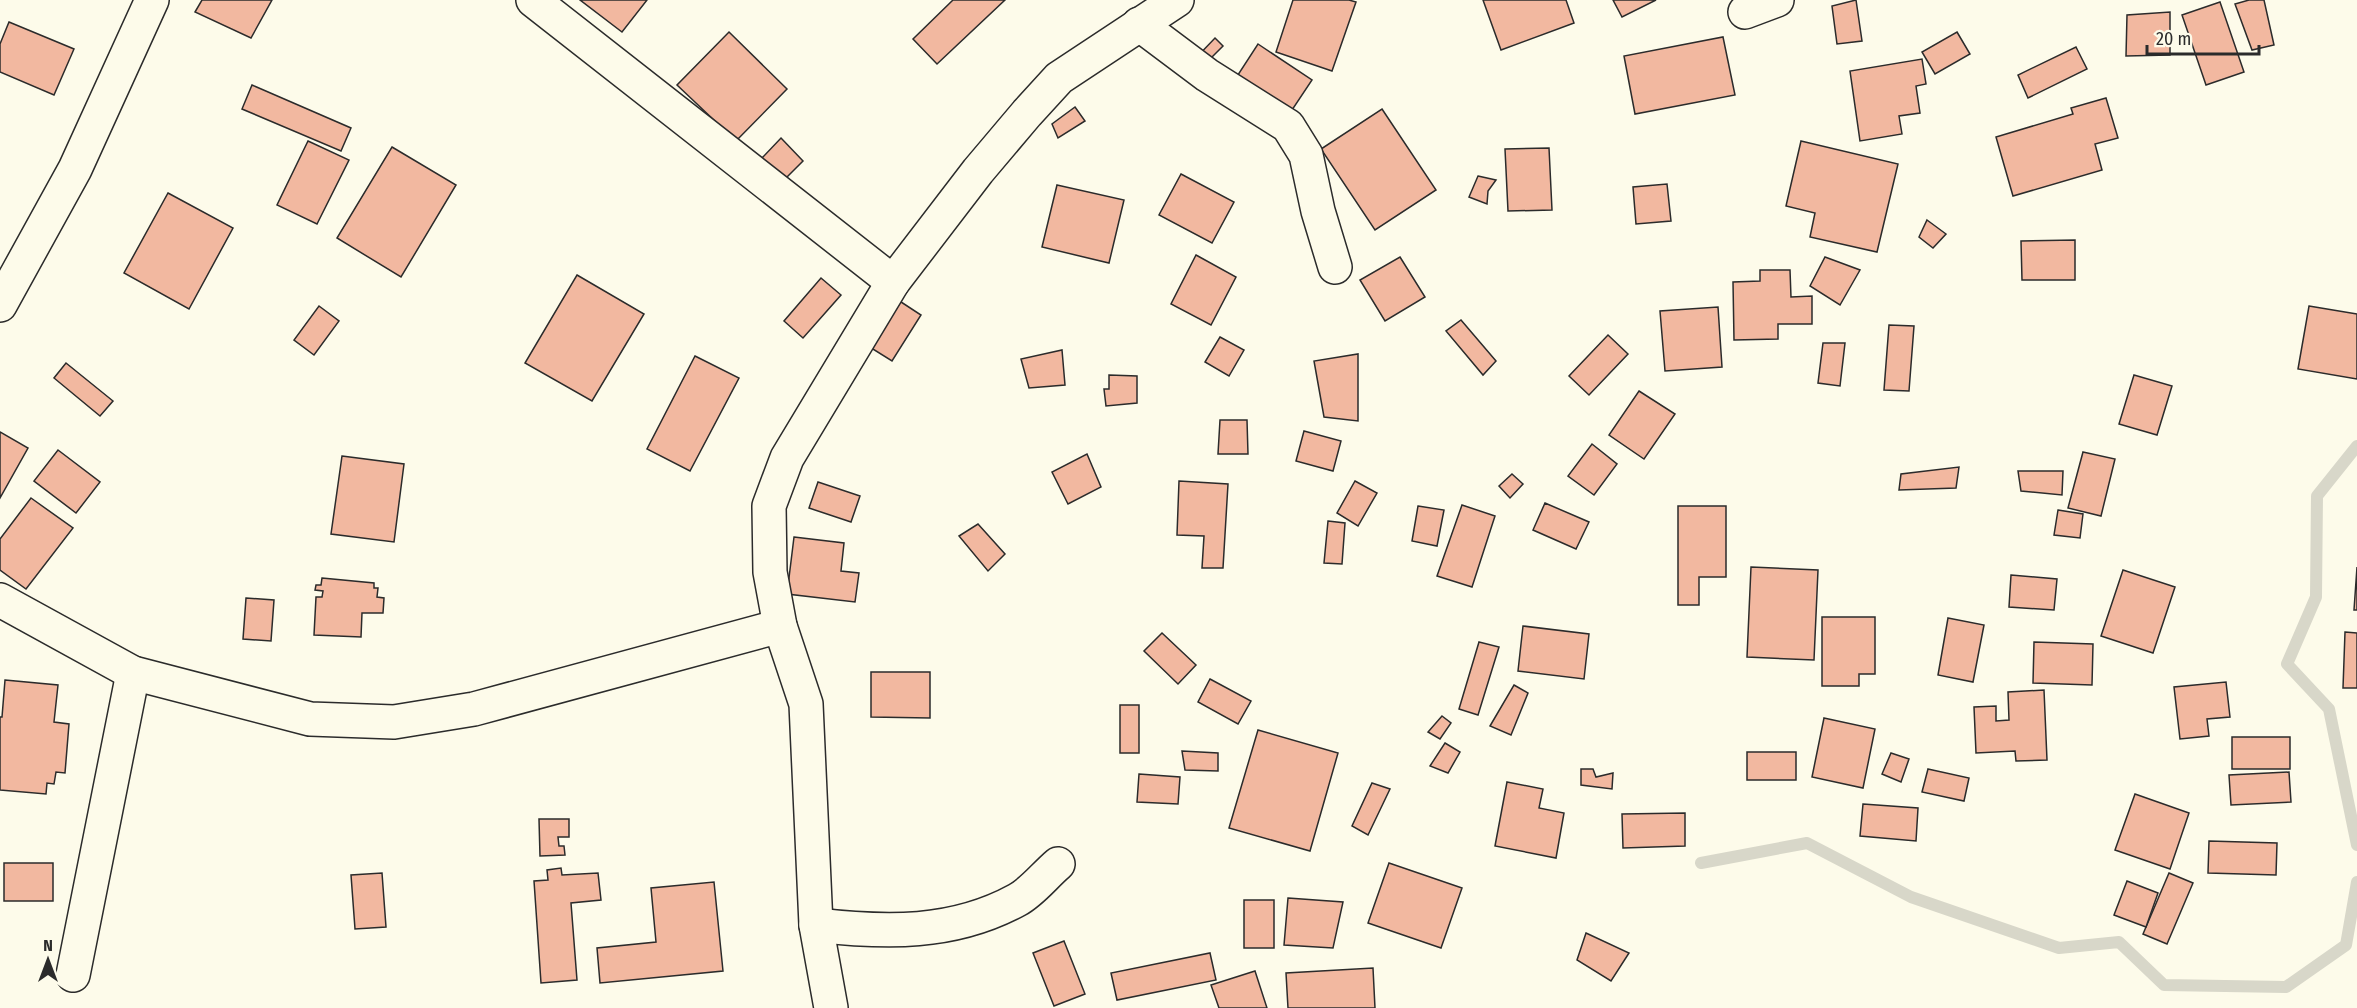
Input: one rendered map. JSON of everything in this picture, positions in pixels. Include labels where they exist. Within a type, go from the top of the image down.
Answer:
[{"type":"street","points":[[0,305],[75,169],[152,0]]},
{"type":"street","points":[[533,0],[893,282]]},
{"type":"street","points":[[1745,12],[1777,0]]},
{"type":"street","points":[[831,1008],[816,925],[806,704],[780,626],[770,572],[769,506],[788,458],[893,282],[1006,138],[1059,78],[1160,8],[1207,75],[1288,126],[1306,155],[1318,212],[1335,267]]},
{"type":"street","points":[[0,600],[133,673],[310,719],[394,722],[474,709],[780,626]]},
{"type":"street","points":[[73,975],[133,673]]},
{"type":"street","points":[[816,925],[869,932],[918,930],[975,918],[1018,900],[1058,864]]},
{"type":"building","points":[[202,0],[272,0],[251,38],[195,12]]},
{"type":"building","points":[[580,0],[647,0],[622,32]]},
{"type":"building","points":[[953,0],[1005,0],[937,64],[913,39]]},
{"type":"building","points":[[1293,0],[1356,2],[1332,71],[1276,52]]},
{"type":"building","points":[[1483,0],[1566,0],[1574,23],[1501,50]]},
{"type":"building","points":[[1613,0],[1656,0],[1622,17]]},
{"type":"building","points":[[1856,0],[1862,41],[1837,44],[1832,6]]},
{"type":"building","points":[[2249,0],[2264,0],[2274,45],[2252,50],[2235,4]]},
{"type":"building","points":[[2220,2],[2244,72],[2206,85],[2182,15]]},
{"type":"building","points":[[2170,12],[2170,55],[2126,56],[2127,15]]},
{"type":"building","points":[[9,22],[74,49],[54,95],[0,72],[0,44]]},
{"type":"building","points":[[729,32],[787,89],[736,141],[677,85]]},
{"type":"building","points":[[1957,32],[1970,54],[1935,74],[1922,52]]},
{"type":"building","points":[[1723,37],[1735,95],[1635,114],[1624,56]]},
{"type":"building","points":[[1215,38],[1223,46],[1200,69],[1193,61]]},
{"type":"building","points":[[1258,44],[1312,80],[1286,119],[1232,84]]},
{"type":"building","points":[[2076,47],[2087,69],[2028,98],[2018,75]]},
{"type":"building","points":[[1922,59],[1926,84],[1916,86],[1920,113],[1899,116],[1902,134],[1860,141],[1850,71]]},
{"type":"building","points":[[252,85],[351,128],[341,151],[242,109]]},
{"type":"building","points":[[2106,98],[2118,138],[2095,144],[2102,170],[2013,196],[1996,137],[2073,114],[2071,108]]},
{"type":"building","points":[[1075,107],[1085,121],[1058,138],[1052,124]]},
{"type":"building","points":[[1382,109],[1436,190],[1375,230],[1321,149]]},
{"type":"building","points":[[781,138],[803,161],[784,180],[762,158]]},
{"type":"building","points":[[308,141],[349,160],[317,224],[277,205]]},
{"type":"building","points":[[1801,141],[1898,164],[1877,252],[1810,237],[1815,213],[1786,206]]},
{"type":"building","points":[[392,147],[456,185],[401,277],[337,238]]},
{"type":"building","points":[[1549,148],[1552,210],[1508,211],[1505,149]]},
{"type":"building","points":[[1181,174],[1234,202],[1212,243],[1159,215]]},
{"type":"building","points":[[1478,176],[1496,180],[1488,191],[1487,204],[1469,197]]},
{"type":"building","points":[[1667,184],[1671,221],[1636,224],[1633,187]]},
{"type":"building","points":[[1057,185],[1124,200],[1109,263],[1042,247]]},
{"type":"building","points":[[168,193],[233,228],[189,309],[124,273]]},
{"type":"building","points":[[1927,220],[1946,234],[1933,248],[1919,237]]},
{"type":"building","points":[[2075,240],[2075,280],[2022,280],[2021,241]]},
{"type":"building","points":[[1196,255],[1236,277],[1211,325],[1171,304]]},
{"type":"building","points":[[1400,257],[1425,297],[1385,321],[1360,280]]},
{"type":"building","points":[[1825,257],[1860,270],[1840,305],[1810,286]]},
{"type":"building","points":[[1760,270],[1790,270],[1791,297],[1812,296],[1812,324],[1778,324],[1778,339],[1734,340],[1733,282],[1760,281]]},
{"type":"building","points":[[577,275],[644,314],[592,401],[525,363]]},
{"type":"building","points":[[821,278],[841,295],[803,338],[784,321]]},
{"type":"building","points":[[898,300],[921,315],[892,361],[868,346]]},
{"type":"building","points":[[319,306],[339,321],[314,355],[294,340]]},
{"type":"building","points":[[2309,306],[2357,314],[2357,379],[2298,369]]},
{"type":"building","points":[[1718,307],[1722,367],[1665,371],[1660,311]]},
{"type":"building","points":[[1461,320],[1496,361],[1483,375],[1446,331]]},
{"type":"building","points":[[1889,325],[1914,326],[1909,391],[1884,390]]},
{"type":"building","points":[[1608,335],[1628,354],[1589,395],[1569,376]]},
{"type":"building","points":[[1220,337],[1244,350],[1229,376],[1205,362]]},
{"type":"building","points":[[1823,343],[1845,343],[1840,386],[1818,383]]},
{"type":"building","points":[[1062,350],[1065,385],[1029,388],[1021,359]]},
{"type":"building","points":[[1358,354],[1358,421],[1324,417],[1314,361]]},
{"type":"building","points":[[695,356],[739,378],[690,471],[647,449]]},
{"type":"building","points":[[66,363],[113,401],[100,416],[54,378]]},
{"type":"building","points":[[1109,375],[1137,376],[1137,403],[1106,406],[1104,389],[1109,389]]},
{"type":"building","points":[[2134,375],[2172,386],[2157,435],[2119,424]]},
{"type":"building","points":[[1639,391],[1675,414],[1644,459],[1609,435]]},
{"type":"building","points":[[1220,420],[1247,420],[1248,454],[1218,454]]},
{"type":"building","points":[[1304,431],[1341,441],[1333,471],[1296,461]]},
{"type":"building","points":[[0,432],[28,448],[0,498]]},
{"type":"building","points":[[1592,444],[1617,464],[1594,495],[1568,476]]},
{"type":"building","points":[[58,450],[100,482],[76,513],[34,481]]},
{"type":"building","points":[[2083,452],[2115,459],[2101,516],[2068,508]]},
{"type":"building","points":[[1087,454],[1101,487],[1068,504],[1052,472]]},
{"type":"building","points":[[342,456],[404,464],[394,542],[331,534]]},
{"type":"building","points":[[1959,467],[1956,488],[1899,490],[1901,474]]},
{"type":"building","points":[[2018,471],[2063,471],[2062,495],[2021,491]]},
{"type":"building","points":[[1512,474],[1523,484],[1510,498],[1499,486]]},
{"type":"building","points":[[1179,481],[1228,484],[1223,568],[1202,568],[1204,536],[1177,535]]},
{"type":"building","points":[[1355,481],[1377,493],[1358,526],[1337,513]]},
{"type":"building","points":[[818,482],[860,496],[851,522],[809,508]]},
{"type":"building","points":[[31,498],[73,528],[26,589],[0,570],[0,539]]},
{"type":"building","points":[[1545,503],[1589,522],[1576,549],[1533,530]]},
{"type":"building","points":[[1462,505],[1495,516],[1472,587],[1437,576]]},
{"type":"building","points":[[1418,506],[1444,510],[1437,546],[1412,541]]},
{"type":"building","points":[[1678,506],[1726,506],[1726,577],[1699,577],[1699,605],[1678,605]]},
{"type":"building","points":[[2058,510],[2083,514],[2080,538],[2054,535]]},
{"type":"building","points":[[1328,521],[1345,523],[1342,564],[1324,563]]},
{"type":"building","points":[[978,524],[1005,554],[988,571],[959,536]]},
{"type":"building","points":[[794,537],[844,543],[841,571],[859,573],[855,602],[787,594]]},
{"type":"building","points":[[1751,567],[1818,570],[1814,660],[1747,657]]},
{"type":"building","points":[[2357,567],[2357,610],[2354,610]]},
{"type":"building","points":[[2123,570],[2175,587],[2153,653],[2101,636]]},
{"type":"building","points":[[2011,575],[2057,579],[2054,610],[2009,607]]},
{"type":"building","points":[[322,578],[374,583],[374,588],[378,588],[377,597],[384,598],[383,613],[362,613],[361,637],[314,635],[316,597],[322,597],[323,591],[315,590],[316,585],[321,585]]},
{"type":"building","points":[[246,598],[274,600],[271,641],[243,639]]},
{"type":"building","points":[[1822,617],[1875,617],[1875,674],[1859,674],[1859,686],[1822,686]]},
{"type":"building","points":[[1948,618],[1984,625],[1973,682],[1938,675]]},
{"type":"building","points":[[1523,626],[1589,634],[1584,679],[1518,671]]},
{"type":"building","points":[[2345,632],[2357,633],[2357,688],[2343,688]]},
{"type":"building","points":[[1162,633],[1196,665],[1178,684],[1144,651]]},
{"type":"building","points":[[1479,642],[1499,647],[1478,715],[1459,709]]},
{"type":"building","points":[[2034,642],[2093,644],[2092,685],[2033,683]]},
{"type":"building","points":[[871,672],[930,672],[930,718],[871,717]]},
{"type":"building","points":[[1210,679],[1251,701],[1238,724],[1198,702]]},
{"type":"building","points":[[5,680],[58,685],[54,722],[69,724],[65,773],[56,772],[54,784],[47,783],[46,794],[0,790],[0,717],[2,717]]},
{"type":"building","points":[[2226,682],[2230,717],[2207,719],[2209,736],[2180,739],[2174,687]]},
{"type":"building","points":[[1514,685],[1528,693],[1511,735],[1490,726]]},
{"type":"building","points":[[2044,690],[2047,760],[2016,761],[2015,751],[1976,753],[1974,707],[1996,706],[1996,721],[2009,720],[2008,692]]},
{"type":"building","points":[[1120,705],[1139,705],[1139,753],[1120,753]]},
{"type":"building","points":[[1442,716],[1451,723],[1440,739],[1428,732]]},
{"type":"building","points":[[1824,718],[1875,729],[1863,788],[1812,777]]},
{"type":"building","points":[[1258,730],[1338,753],[1310,851],[1229,828]]},
{"type":"building","points":[[2232,737],[2290,737],[2290,769],[2232,769]]},
{"type":"building","points":[[1445,743],[1460,752],[1448,773],[1430,766]]},
{"type":"building","points":[[1182,751],[1218,753],[1218,771],[1185,770]]},
{"type":"building","points":[[1747,752],[1796,752],[1796,780],[1747,780]]},
{"type":"building","points":[[1891,753],[1909,759],[1901,782],[1882,774]]},
{"type":"building","points":[[1581,769],[1593,769],[1596,777],[1613,773],[1612,789],[1581,785]]},
{"type":"building","points":[[1928,769],[1969,778],[1964,801],[1922,792]]},
{"type":"building","points":[[2289,772],[2291,802],[2231,805],[2229,775]]},
{"type":"building","points":[[1139,774],[1180,777],[1178,804],[1137,802]]},
{"type":"building","points":[[1507,782],[1543,789],[1539,808],[1564,813],[1556,858],[1495,846]]},
{"type":"building","points":[[1372,783],[1390,789],[1368,835],[1352,826]]},
{"type":"building","points":[[2135,794],[2189,813],[2170,869],[2115,850]]},
{"type":"building","points":[[1863,804],[1918,808],[1916,841],[1860,836]]},
{"type":"building","points":[[1685,813],[1685,846],[1623,848],[1622,814]]},
{"type":"building","points":[[539,819],[569,819],[569,837],[558,837],[559,846],[564,846],[565,855],[540,856]]},
{"type":"building","points":[[2209,841],[2277,843],[2276,875],[2208,873]]},
{"type":"building","points":[[4,863],[53,863],[53,901],[4,901]]},
{"type":"building","points":[[1389,863],[1462,888],[1441,948],[1368,923]]},
{"type":"building","points":[[561,868],[562,875],[598,873],[601,900],[571,903],[577,980],[541,983],[534,881],[548,880],[547,870]]},
{"type":"building","points":[[382,873],[386,927],[355,929],[351,875]]},
{"type":"building","points":[[2169,873],[2193,883],[2167,944],[2143,934]]},
{"type":"building","points":[[2127,881],[2158,893],[2146,927],[2114,915]]},
{"type":"building","points":[[714,882],[723,971],[600,983],[597,948],[656,942],[651,888]]},
{"type":"building","points":[[1288,898],[1343,902],[1333,948],[1284,945]]},
{"type":"building","points":[[1244,900],[1274,900],[1274,948],[1244,948]]},
{"type":"building","points":[[1586,933],[1629,953],[1611,981],[1577,960]]},
{"type":"building","points":[[1064,941],[1085,994],[1054,1006],[1033,953]]},
{"type":"building","points":[[1210,953],[1216,980],[1117,1000],[1111,973]]},
{"type":"building","points":[[1373,968],[1375,1008],[1288,1008],[1286,973]]},
{"type":"building","points":[[1255,971],[1267,1008],[1219,1008],[1211,985]]},
{"type":"waterway","points":[[2357,446],[2317,496],[2316,597],[2287,664],[2329,709],[2357,845]]},
{"type":"waterway","points":[[1701,863],[1807,843],[1911,897],[2059,948],[2119,942],[2164,985],[2286,987],[2346,945],[2357,882]]}]
